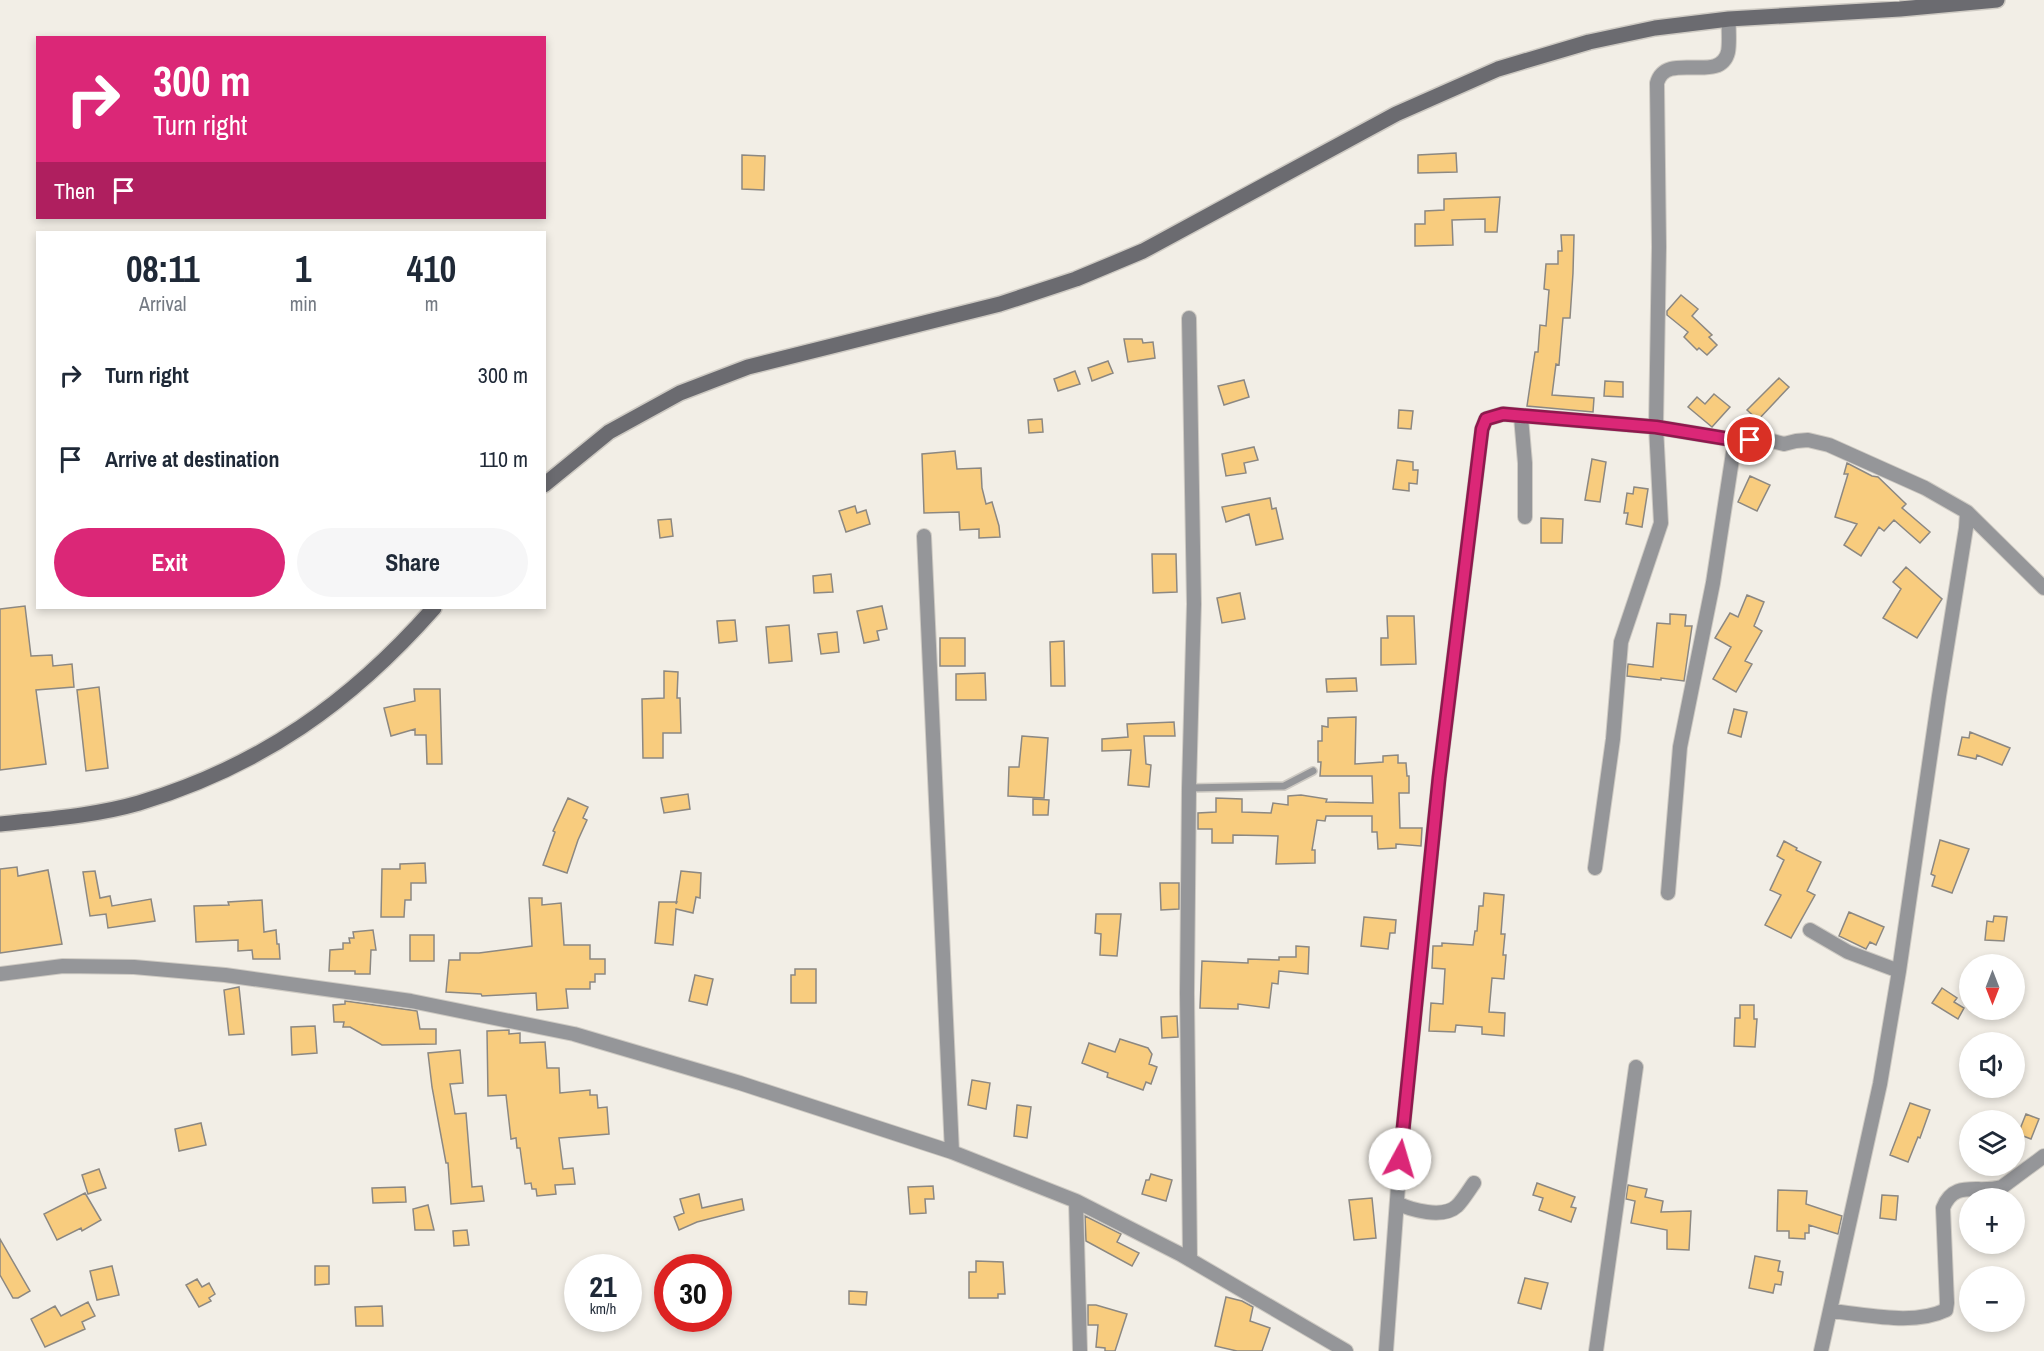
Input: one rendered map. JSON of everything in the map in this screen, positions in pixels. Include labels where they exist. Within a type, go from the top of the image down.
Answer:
[{"type":"main road","points":[[546,483],[609,432],[680,393],[748,367],[1000,304],[1076,279],[1143,251],[1396,114],[1498,69],[1589,42],[1655,28],[1729,19],[1900,9],[1997,0]]},
{"type":"main road","points":[[0,825],[73,817],[137,804],[240,764],[293,734],[328,709],[362,681],[410,635],[433,609]]},
{"type":"street","points":[[1595,868],[1613,739],[1621,642],[1661,523],[1656,427],[1659,247],[1657,83],[1659,75],[1673,68],[1706,68],[1724,61],[1728,52],[1729,19]]},
{"type":"street","points":[[1188,318],[1194,604],[1187,993],[1190,1260]]},
{"type":"street","points":[[1386,1351],[1397,1203],[1439,778],[1482,429],[1486,419],[1503,414],[1656,427],[1735,440],[1765,440],[1784,444],[1808,440],[1829,445],[1925,488],[1967,512],[2044,588]]},
{"type":"street","points":[[1521,417],[1525,463],[1525,517]]},
{"type":"street","points":[[1668,892],[1680,747],[1713,583],[1735,440]]},
{"type":"street","points":[[1821,1351],[1880,1084],[1967,512]]},
{"type":"street","points":[[924,537],[952,1152]]},
{"type":"street","points":[[1810,930],[1848,952],[1899,970]]},
{"type":"street","points":[[0,974],[63,966],[134,967],[225,975],[411,1001],[574,1034],[740,1083],[952,1152],[1076,1200],[1190,1260],[1346,1351]]},
{"type":"street","points":[[1596,1351],[1636,1067]]},
{"type":"street","points":[[1830,1311],[1912,1319],[1934,1316],[1946,1310],[1943,1208],[1947,1198],[1957,1191],[2002,1187],[2044,1156]]},
{"type":"street","points":[[1397,1203],[1410,1210],[1444,1212],[1455,1208],[1474,1183]]},
{"type":"street","points":[[1076,1200],[1080,1351]]},
{"type":"lane","points":[[1189,788],[1284,786],[1313,771]]},
{"type":"building","points":[[1456,153],[1457,172],[1418,173],[1418,155]]},
{"type":"building","points":[[742,155],[765,156],[764,190],[742,189]]},
{"type":"building","points":[[1500,197],[1497,232],[1485,232],[1485,219],[1452,220],[1453,245],[1415,246],[1415,224],[1425,224],[1425,211],[1444,210],[1444,199]]},
{"type":"building","points":[[1561,235],[1574,235],[1573,273],[1570,318],[1563,318],[1559,365],[1556,364],[1552,395],[1594,398],[1593,412],[1527,406],[1535,352],[1538,352],[1540,325],[1546,326],[1549,290],[1544,289],[1546,264],[1558,264],[1558,251],[1562,251]]},
{"type":"building","points":[[1681,295],[1698,309],[1692,316],[1712,335],[1709,337],[1717,345],[1707,355],[1699,348],[1697,350],[1684,337],[1688,332],[1667,315],[1667,311]]},
{"type":"building","points":[[1124,339],[1142,339],[1143,343],[1153,342],[1155,358],[1128,362]]},
{"type":"building","points":[[1108,361],[1113,373],[1092,381],[1088,368]]},
{"type":"building","points":[[1075,371],[1080,384],[1058,391],[1054,379]]},
{"type":"building","points":[[1779,378],[1789,387],[1758,420],[1747,410]]},
{"type":"building","points":[[1244,380],[1249,397],[1224,405],[1218,386]]},
{"type":"building","points":[[1605,381],[1623,382],[1623,397],[1604,396]]},
{"type":"building","points":[[1714,394],[1730,407],[1712,427],[1688,407],[1697,397],[1705,404]]},
{"type":"building","points":[[1399,410],[1413,411],[1411,429],[1398,428]]},
{"type":"building","points":[[1042,419],[1043,432],[1029,433],[1028,420]]},
{"type":"building","points":[[1254,447],[1258,460],[1244,463],[1246,473],[1226,476],[1222,454]]},
{"type":"building","points":[[955,451],[957,469],[981,468],[986,504],[992,502],[1000,537],[979,538],[979,529],[960,530],[959,512],[924,513],[922,454]]},
{"type":"building","points":[[1592,459],[1606,462],[1600,502],[1585,500]]},
{"type":"building","points":[[1397,460],[1413,462],[1413,470],[1418,470],[1417,484],[1409,483],[1409,491],[1393,489]]},
{"type":"building","points":[[1847,463],[1878,477],[1906,504],[1902,508],[1930,532],[1920,543],[1894,520],[1884,531],[1879,527],[1861,556],[1844,545],[1857,524],[1835,517],[1848,474],[1844,474]]},
{"type":"building","points":[[1750,476],[1770,485],[1757,511],[1738,502]]},
{"type":"building","points":[[1634,487],[1648,489],[1642,527],[1626,524],[1628,513],[1624,513],[1627,493],[1633,494]]},
{"type":"building","points":[[1270,498],[1272,509],[1276,508],[1283,539],[1256,545],[1249,514],[1226,522],[1222,507]]},
{"type":"building","points":[[855,506],[857,513],[866,510],[870,524],[846,532],[839,511]]},
{"type":"building","points":[[1541,518],[1563,519],[1562,543],[1541,543]]},
{"type":"building","points":[[671,519],[673,536],[660,538],[658,520]]},
{"type":"building","points":[[1152,554],[1176,554],[1177,592],[1153,593]]},
{"type":"building","points":[[1906,567],[1942,599],[1917,638],[1883,618],[1901,589],[1893,582]]},
{"type":"building","points":[[831,574],[833,592],[814,593],[813,576]]},
{"type":"building","points":[[1240,593],[1245,619],[1222,623],[1217,598]]},
{"type":"building","points":[[1747,595],[1764,602],[1754,626],[1762,631],[1745,661],[1752,664],[1736,692],[1713,679],[1731,647],[1715,638],[1730,613],[1738,617]]},
{"type":"building","points":[[25,606],[31,656],[52,655],[53,666],[72,664],[74,687],[36,690],[46,764],[0,770],[0,609]]},
{"type":"building","points":[[882,606],[887,629],[877,631],[879,640],[864,643],[857,611]]},
{"type":"building","points":[[1670,614],[1686,615],[1685,626],[1692,626],[1684,681],[1627,676],[1628,664],[1653,667],[1657,623],[1670,624]]},
{"type":"building","points":[[1387,616],[1414,616],[1416,664],[1381,665],[1381,638],[1388,638]]},
{"type":"building","points":[[735,620],[737,641],[719,643],[717,621]]},
{"type":"building","points":[[789,625],[792,661],[769,663],[766,627]]},
{"type":"building","points":[[837,632],[839,652],[821,654],[818,634]]},
{"type":"building","points":[[940,638],[965,638],[965,666],[940,666]]},
{"type":"building","points":[[1064,641],[1065,686],[1051,686],[1050,642]]},
{"type":"building","points":[[664,671],[678,672],[677,698],[680,698],[681,733],[663,733],[663,758],[643,758],[642,699],[664,698]]},
{"type":"building","points":[[985,673],[986,700],[956,700],[956,674]]},
{"type":"building","points":[[1356,678],[1357,691],[1327,692],[1326,679]]},
{"type":"building","points":[[99,687],[108,768],[86,771],[77,690]]},
{"type":"building","points":[[414,689],[440,689],[442,764],[427,764],[426,735],[415,735],[415,729],[391,736],[384,708],[415,701]]},
{"type":"building","points":[[1734,709],[1747,712],[1741,737],[1728,733]]},
{"type":"building","points":[[1356,717],[1355,764],[1383,762],[1383,756],[1398,755],[1398,763],[1406,763],[1409,793],[1399,793],[1400,828],[1422,828],[1421,846],[1396,844],[1396,848],[1378,849],[1377,832],[1372,832],[1372,816],[1326,816],[1325,821],[1317,820],[1312,850],[1315,850],[1315,863],[1276,864],[1278,836],[1233,835],[1233,843],[1212,843],[1212,829],[1198,829],[1198,813],[1216,812],[1216,798],[1242,799],[1242,812],[1271,813],[1273,803],[1288,805],[1288,796],[1301,795],[1327,799],[1326,802],[1373,803],[1372,776],[1320,776],[1318,741],[1322,741],[1322,726],[1328,727],[1328,718]]},
{"type":"building","points":[[1174,722],[1175,736],[1144,736],[1146,764],[1151,765],[1149,787],[1128,785],[1131,750],[1102,751],[1102,739],[1128,737],[1127,724]]},
{"type":"building","points":[[1970,732],[2010,748],[2002,765],[1977,755],[1976,759],[1958,755],[1962,737],[1969,738]]},
{"type":"building","points":[[1022,736],[1048,738],[1044,798],[1008,796],[1009,767],[1019,767]]},
{"type":"building","points":[[688,794],[690,809],[664,813],[661,798]]},
{"type":"building","points":[[568,798],[588,807],[583,818],[587,820],[567,873],[543,865],[555,832],[553,831]]},
{"type":"building","points":[[1033,799],[1049,800],[1048,815],[1033,815]]},
{"type":"building","points":[[1940,840],[1969,849],[1952,893],[1932,886],[1935,876],[1931,874]]},
{"type":"building","points":[[1784,841],[1797,848],[1796,850],[1821,862],[1807,891],[1815,895],[1791,938],[1765,925],[1781,895],[1770,890],[1784,860],[1777,856]]},
{"type":"building","points":[[425,863],[426,883],[411,883],[411,900],[405,900],[404,917],[381,917],[382,869],[400,869],[400,864]]},
{"type":"building","points":[[17,867],[18,876],[48,870],[62,944],[0,953],[0,869]]},
{"type":"building","points":[[95,871],[100,898],[110,896],[112,906],[151,899],[155,921],[108,928],[106,914],[90,916],[83,872]]},
{"type":"building","points":[[681,871],[701,873],[700,898],[696,897],[693,913],[676,909],[673,945],[655,943],[659,902],[676,902]]},
{"type":"building","points":[[1160,883],[1179,883],[1179,909],[1161,910]]},
{"type":"building","points":[[1484,893],[1504,895],[1501,934],[1505,934],[1504,979],[1492,978],[1489,1012],[1505,1013],[1504,1036],[1482,1034],[1482,1027],[1456,1025],[1455,1032],[1429,1031],[1431,1003],[1443,1004],[1445,969],[1432,968],[1433,946],[1442,946],[1442,943],[1473,945],[1475,931],[1477,931],[1479,906],[1483,906]]},
{"type":"building","points":[[529,898],[542,898],[542,905],[561,903],[564,945],[590,945],[590,959],[605,959],[605,974],[595,974],[595,982],[590,982],[590,989],[566,989],[568,1008],[537,1010],[536,993],[482,996],[481,994],[446,992],[449,960],[460,960],[460,953],[479,953],[532,946]]},
{"type":"building","points":[[262,900],[264,932],[276,930],[280,959],[253,959],[252,950],[238,951],[238,940],[196,942],[194,906],[229,905],[228,902]]},
{"type":"building","points":[[1849,912],[1884,927],[1876,945],[1870,942],[1866,949],[1839,936]]},
{"type":"building","points":[[1096,914],[1121,914],[1117,956],[1100,955],[1101,934],[1095,933]]},
{"type":"building","points":[[1994,916],[2007,917],[2004,941],[1985,940],[1987,921],[1993,922]]},
{"type":"building","points":[[1364,917],[1396,920],[1395,933],[1390,933],[1388,949],[1361,946]]},
{"type":"building","points":[[373,930],[376,950],[371,950],[370,974],[355,974],[355,971],[329,971],[330,950],[343,949],[343,943],[350,943],[349,938],[354,938],[353,932]]},
{"type":"building","points":[[410,935],[434,935],[434,961],[410,961]]},
{"type":"building","points":[[1296,946],[1309,947],[1308,974],[1279,971],[1278,984],[1272,983],[1269,1008],[1238,1004],[1238,1009],[1200,1008],[1202,961],[1248,963],[1248,959],[1279,960],[1279,957],[1296,957]]},
{"type":"building","points":[[795,969],[816,969],[816,1003],[791,1003],[791,975],[795,975]]},
{"type":"building","points":[[695,975],[713,979],[707,1005],[689,1001]]},
{"type":"building","points":[[239,987],[244,1034],[229,1035],[224,990]]},
{"type":"building","points":[[1942,988],[1957,998],[1954,1002],[1959,1005],[1958,1019],[1932,1003]]},
{"type":"building","points":[[345,1001],[417,1011],[420,1029],[436,1029],[436,1044],[382,1045],[350,1027],[343,1027],[344,1022],[334,1022],[333,1005],[345,1004]]},
{"type":"building","points":[[1740,1005],[1754,1005],[1754,1019],[1757,1019],[1755,1047],[1734,1046],[1735,1018],[1740,1018]]},
{"type":"building","points":[[1177,1016],[1178,1037],[1162,1038],[1161,1017]]},
{"type":"building","points":[[315,1026],[317,1053],[292,1055],[291,1027]]},
{"type":"building","points":[[509,1030],[509,1034],[520,1033],[520,1043],[545,1042],[547,1068],[559,1068],[560,1093],[590,1090],[590,1095],[597,1095],[598,1108],[607,1107],[609,1134],[559,1138],[563,1169],[573,1168],[575,1184],[555,1185],[556,1194],[537,1196],[536,1189],[532,1189],[531,1183],[525,1184],[520,1148],[517,1148],[516,1138],[511,1139],[506,1095],[488,1096],[487,1031]]},
{"type":"building","points":[[1120,1039],[1148,1048],[1152,1054],[1149,1064],[1157,1067],[1151,1084],[1146,1082],[1143,1090],[1107,1077],[1108,1073],[1082,1063],[1089,1043],[1115,1052]]},
{"type":"building","points":[[460,1050],[463,1083],[450,1084],[455,1114],[466,1113],[472,1187],[482,1186],[484,1201],[451,1204],[448,1163],[446,1163],[432,1087],[428,1053]]},
{"type":"building","points":[[972,1080],[990,1083],[986,1109],[968,1105]]},
{"type":"building","points":[[1910,1103],[1930,1110],[1908,1162],[1890,1155]]},
{"type":"building","points":[[1017,1105],[1031,1107],[1027,1138],[1014,1136]]},
{"type":"building","points":[[2026,1114],[2039,1119],[2031,1139],[2025,1137]]},
{"type":"building","points":[[201,1123],[206,1145],[179,1151],[175,1129]]},
{"type":"building","points":[[99,1169],[106,1188],[88,1194],[82,1175]]},
{"type":"building","points":[[1151,1174],[1172,1180],[1166,1201],[1142,1194],[1146,1180],[1149,1180]]},
{"type":"building","points":[[1537,1183],[1575,1197],[1571,1207],[1576,1208],[1571,1222],[1539,1210],[1543,1198],[1533,1195]]},
{"type":"building","points":[[1628,1185],[1647,1189],[1645,1197],[1663,1201],[1661,1212],[1691,1211],[1689,1250],[1667,1249],[1667,1230],[1631,1223],[1635,1201],[1626,1199]]},
{"type":"building","points":[[933,1186],[934,1199],[925,1199],[926,1213],[910,1214],[908,1187]]},
{"type":"building","points":[[405,1187],[406,1202],[373,1203],[372,1188]]},
{"type":"building","points":[[1778,1190],[1807,1191],[1806,1204],[1842,1216],[1838,1234],[1809,1225],[1809,1233],[1805,1233],[1805,1239],[1789,1238],[1789,1231],[1777,1231]]},
{"type":"building","points":[[85,1193],[101,1220],[82,1231],[81,1228],[57,1240],[44,1214]]},
{"type":"building","points":[[699,1194],[702,1208],[742,1199],[744,1210],[697,1222],[679,1230],[674,1217],[684,1213],[680,1199]]},
{"type":"building","points":[[1882,1195],[1898,1196],[1896,1220],[1880,1218]]},
{"type":"building","points":[[1372,1198],[1376,1238],[1354,1240],[1349,1200]]},
{"type":"building","points":[[428,1205],[434,1230],[415,1230],[413,1209]]},
{"type":"building","points":[[1085,1216],[1121,1234],[1117,1242],[1139,1253],[1132,1266],[1086,1241]]},
{"type":"building","points":[[467,1230],[469,1245],[454,1246],[453,1231]]},
{"type":"building","points":[[0,1239],[30,1291],[18,1298],[13,1298],[0,1275]]},
{"type":"building","points":[[1755,1256],[1780,1261],[1778,1271],[1783,1272],[1781,1285],[1775,1284],[1773,1293],[1749,1288]]},
{"type":"building","points":[[976,1261],[1003,1262],[1005,1294],[998,1294],[998,1298],[969,1298],[969,1272],[976,1272]]},
{"type":"building","points":[[112,1266],[119,1295],[97,1300],[90,1271]]},
{"type":"building","points":[[315,1266],[329,1266],[329,1284],[315,1285]]},
{"type":"building","points":[[1525,1278],[1548,1283],[1541,1309],[1518,1303]]},
{"type":"building","points":[[197,1279],[202,1287],[209,1283],[215,1294],[209,1298],[211,1301],[199,1307],[186,1285]]},
{"type":"building","points":[[849,1291],[867,1292],[866,1305],[849,1304]]},
{"type":"building","points":[[1226,1297],[1242,1301],[1253,1307],[1250,1321],[1270,1328],[1262,1351],[1237,1351],[1215,1346]]},
{"type":"building","points":[[88,1302],[95,1316],[82,1322],[85,1329],[45,1347],[31,1319],[55,1306],[61,1316]]},
{"type":"building","points":[[1088,1305],[1127,1314],[1115,1351],[1105,1351],[1105,1348],[1096,1347],[1098,1325],[1088,1325]]},
{"type":"building","points":[[382,1306],[383,1326],[356,1326],[355,1307]]},
{"type":"route","points":[[1400,1159],[1439,778],[1482,429],[1486,419],[1503,414],[1656,427],[1735,440],[1750,440]]}]
